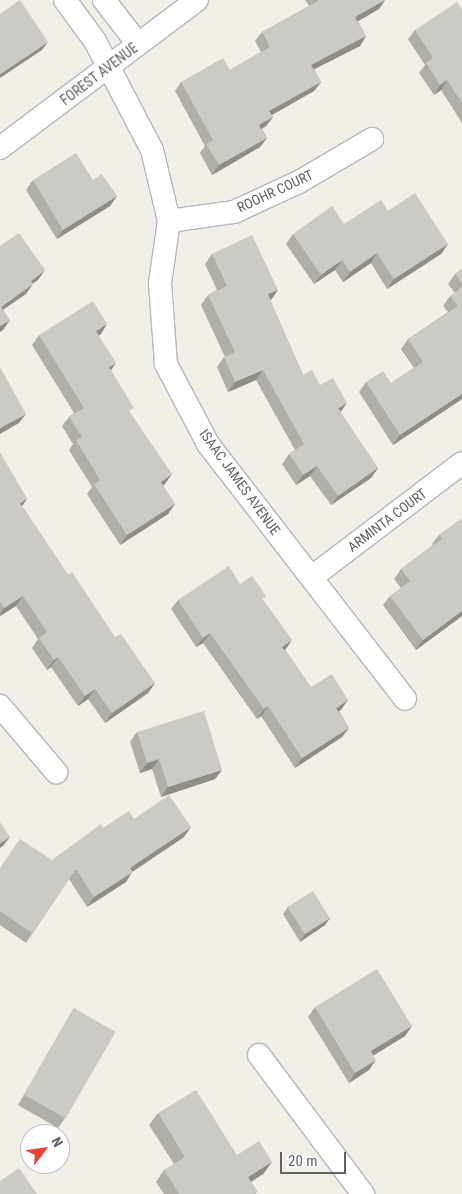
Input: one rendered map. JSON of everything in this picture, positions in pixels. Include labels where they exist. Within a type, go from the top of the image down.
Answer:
[{"type":"street","name":"ISAAC JAMES AVENUE","points":[[65,0],[109,66],[123,99],[142,125],[152,150],[169,221],[160,283],[166,364],[208,444],[405,699]]},
{"type":"street","points":[[104,0],[138,44]]},
{"type":"street","name":"FOREST AVENUE","points":[[0,148],[198,0]]},
{"type":"street","name":"ROOHR COURT","points":[[169,221],[234,212],[299,182],[372,139]]},
{"type":"street","name":"ARMINTA COURT","points":[[312,578],[462,463]]},
{"type":"street","points":[[0,706],[56,772]]},
{"type":"street","points":[[259,1055],[363,1194]]},
{"type":"building","points":[[20,0],[48,42],[0,74],[0,14]]},
{"type":"building","points":[[318,0],[385,0],[355,17],[366,36],[311,65],[321,82],[269,111],[273,117],[259,125],[267,138],[219,165],[206,144],[213,140],[181,82],[223,58],[230,70],[270,47],[262,32]]},
{"type":"building","points":[[457,2],[462,9],[462,103],[447,80],[440,85],[426,63],[433,58],[415,30]]},
{"type":"building","points":[[76,153],[93,180],[102,174],[117,196],[63,230],[33,180]]},
{"type":"building","points":[[415,193],[448,244],[394,279],[377,253],[350,272],[342,260],[321,275],[293,234],[332,206],[344,224],[381,200],[388,211]]},
{"type":"building","points":[[19,233],[45,270],[31,281],[33,284],[1,307],[10,320],[0,326],[0,246]]},
{"type":"building","points":[[252,235],[278,290],[268,294],[303,375],[312,370],[320,385],[333,378],[347,403],[338,408],[378,468],[338,496],[317,466],[303,475],[289,454],[304,444],[263,370],[235,382],[224,357],[235,352],[208,295],[227,286],[212,254]]},
{"type":"building","points":[[462,269],[462,283],[455,274]]},
{"type":"building","points":[[462,287],[462,394],[400,435],[366,382],[383,371],[391,383],[423,362],[408,339],[458,306],[450,296]]},
{"type":"building","points":[[93,301],[107,324],[96,331],[116,363],[109,367],[134,408],[129,411],[172,474],[161,482],[175,504],[127,535],[94,484],[100,480],[76,440],[82,437],[69,417],[84,408],[39,335]]},
{"type":"building","points":[[0,367],[26,414],[0,428]]},
{"type":"building","points":[[0,453],[27,499],[20,503],[68,575],[72,572],[115,637],[121,634],[155,683],[112,713],[95,689],[85,696],[58,657],[54,660],[39,638],[47,632],[23,596],[4,608],[0,602]]},
{"type":"building","points":[[461,519],[462,611],[423,640],[390,596],[410,581],[401,569],[442,539],[439,535]]},
{"type":"building","points":[[229,566],[240,584],[252,576],[266,596],[262,599],[292,640],[282,647],[311,687],[332,674],[348,700],[336,708],[349,728],[302,758],[268,706],[264,709],[210,633],[203,638],[178,600]]},
{"type":"building","points":[[204,711],[222,770],[168,787],[159,759],[147,763],[137,732]]},
{"type":"building","points":[[169,795],[191,827],[130,868],[133,872],[94,897],[76,869],[32,933],[0,911],[0,868],[20,839],[52,860],[101,824],[103,828],[129,811],[134,819]]},
{"type":"building","points":[[0,822],[10,837],[0,843]]},
{"type":"building","points":[[313,891],[330,918],[305,934],[288,907]]},
{"type":"building","points":[[377,969],[412,1026],[371,1051],[376,1060],[355,1073],[315,1007]]},
{"type":"building","points":[[74,1008],[116,1032],[66,1119],[24,1095]]},
{"type":"building","points":[[196,1090],[237,1155],[259,1141],[272,1162],[248,1177],[258,1192],[254,1194],[179,1194],[164,1170],[185,1157],[158,1113]]},
{"type":"building","points":[[19,1168],[20,1174],[23,1174],[37,1194],[0,1194],[0,1181]]}]
